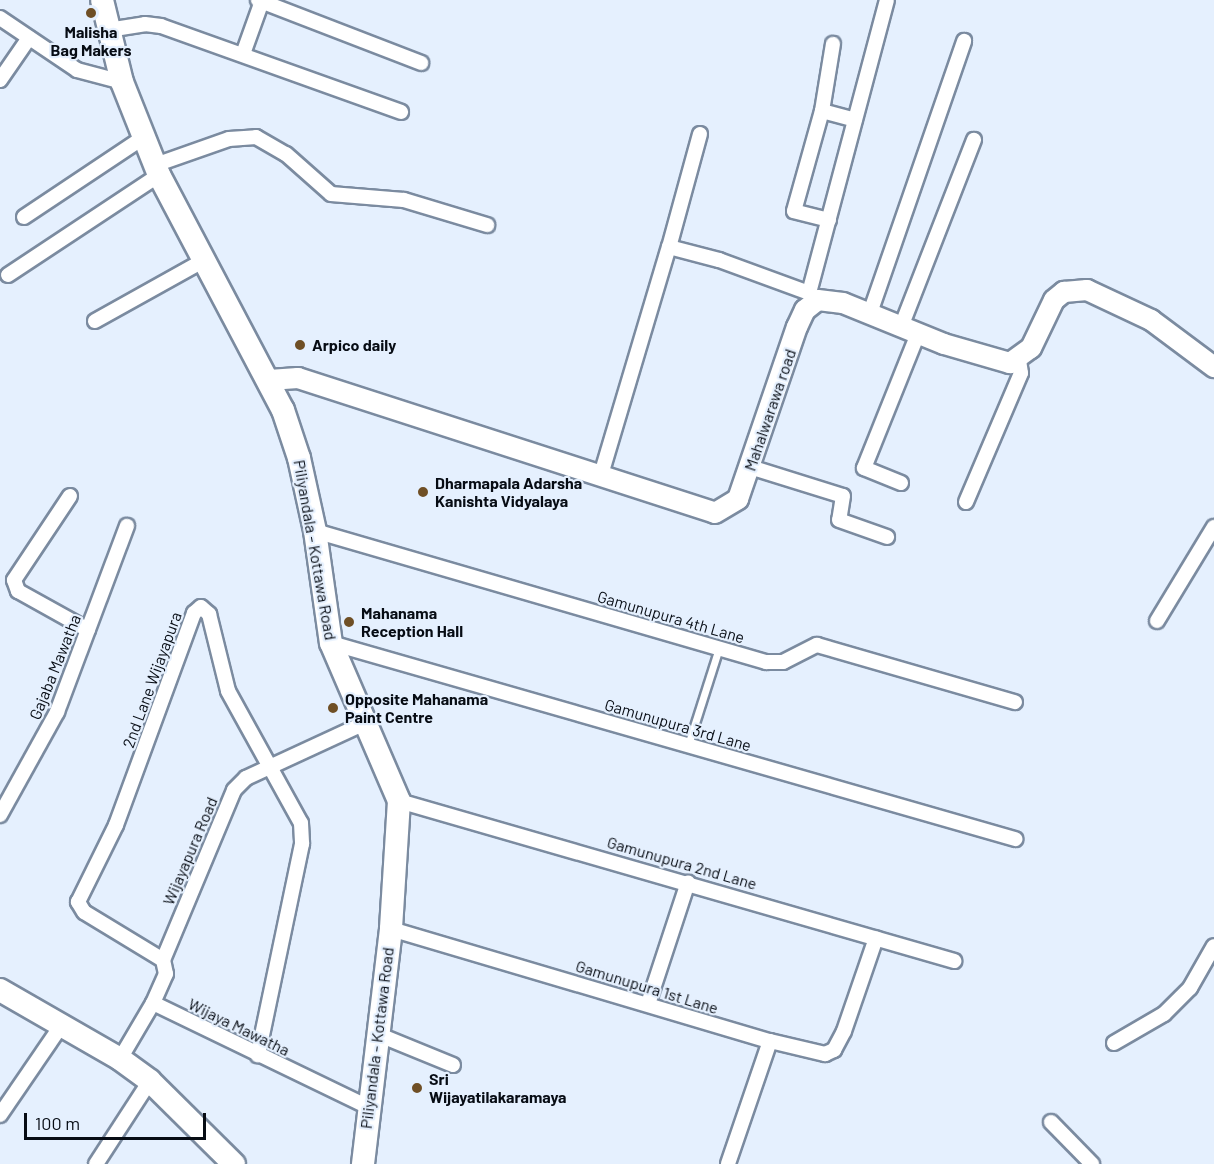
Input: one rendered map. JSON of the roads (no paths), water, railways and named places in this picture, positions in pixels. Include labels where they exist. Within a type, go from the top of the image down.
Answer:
[{"type":"main road","name":"Piliyandala - Kottawa Road","points":[[102,0],[122,82],[157,170],[203,261],[269,380],[299,458],[315,531],[331,643],[363,724],[399,801],[391,929],[363,1164]]},
{"type":"main road","points":[[5,996],[63,1023],[150,1081],[234,1164]]},
{"type":"street","points":[[811,297],[828,220],[887,0]]},
{"type":"street","points":[[243,54],[260,1],[421,63]]},
{"type":"street","points":[[0,18],[78,70],[122,82]]},
{"type":"street","points":[[108,30],[145,24],[161,26],[401,112]]},
{"type":"street","points":[[0,80],[29,38]]},
{"type":"street","points":[[870,313],[964,41]]},
{"type":"street","points":[[828,220],[794,211],[822,111],[833,44]]},
{"type":"street","points":[[822,111],[855,120]]},
{"type":"street","points":[[600,478],[700,134]]},
{"type":"street","points":[[24,217],[144,137]]},
{"type":"street","points":[[8,275],[157,170],[229,139],[256,137],[286,154],[331,194],[404,200],[488,225]]},
{"type":"street","points":[[901,483],[864,468],[974,140]]},
{"type":"street","points":[[669,247],[719,260],[811,297],[870,313],[909,330],[1001,363],[1019,360],[1031,348],[1054,300],[1075,289],[1087,290],[1150,320],[1214,367]]},
{"type":"street","points":[[94,321],[203,261]]},
{"type":"street","name":"Mahalwarawa road","points":[[269,380],[298,378],[600,478],[715,513],[738,500],[797,327],[811,297]]},
{"type":"street","points":[[966,502],[1021,373],[1019,360]]},
{"type":"street","points":[[750,467],[843,496],[839,520],[887,537]]},
{"type":"street","points":[[70,496],[14,580],[18,591],[88,630]]},
{"type":"street","name":"Gajaba Mawatha","points":[[0,815],[57,712],[127,526]]},
{"type":"street","points":[[1157,621],[1214,527]]},
{"type":"street","name":"Gamunupura 4th Lane","points":[[315,531],[766,662],[783,662],[816,645],[1015,702]]},
{"type":"street","name":"2nd Lane Wijayapura","points":[[162,960],[84,912],[78,902],[116,825],[194,613],[201,607],[209,614],[228,691],[267,767],[301,823],[302,844],[258,1055]]},
{"type":"street","name":"Gamunupura 3rd Lane","points":[[331,643],[1015,839]]},
{"type":"street","name":"Wijayapura Road","points":[[162,960],[234,790],[267,767],[363,724]]},
{"type":"street","name":"Gamunupura 2nd Lane","points":[[399,801],[688,882],[954,961]]},
{"type":"street","points":[[648,1004],[688,882]]},
{"type":"street","name":"Gamunupura 1st Lane","points":[[391,929],[770,1041],[825,1053],[834,1050],[844,1031],[876,938]]},
{"type":"street","points":[[1114,1043],[1164,1014],[1209,970],[1214,946]]},
{"type":"street","points":[[120,1059],[153,1003],[166,974],[162,960]]},
{"type":"street","name":"Wijaya Mawatha","points":[[153,1003],[368,1107]]},
{"type":"street","points":[[0,1115],[63,1023]]},
{"type":"street","points":[[377,1034],[453,1065]]},
{"type":"street","points":[[728,1164],[770,1041]]},
{"type":"street","points":[[96,1164],[150,1081]]},
{"type":"street","points":[[1051,1122],[1092,1164]]},
{"type":"lane","points":[[688,745],[719,648]]},
{"type":"place","name":"Malisha Bag Makers","points":[[91,13]]},
{"type":"place","name":"Arpico daily","points":[[300,345]]},
{"type":"place","name":"Dharmapala Adarsha Kanishta Vidyalaya","points":[[423,492]]},
{"type":"place","name":"Mahanama Reception Hall","points":[[349,622]]},
{"type":"place","name":"Opposite Mahanama Paint Centre","points":[[333,708]]},
{"type":"place","name":"Sri Wijayatilakaramaya","points":[[417,1088]]}]
